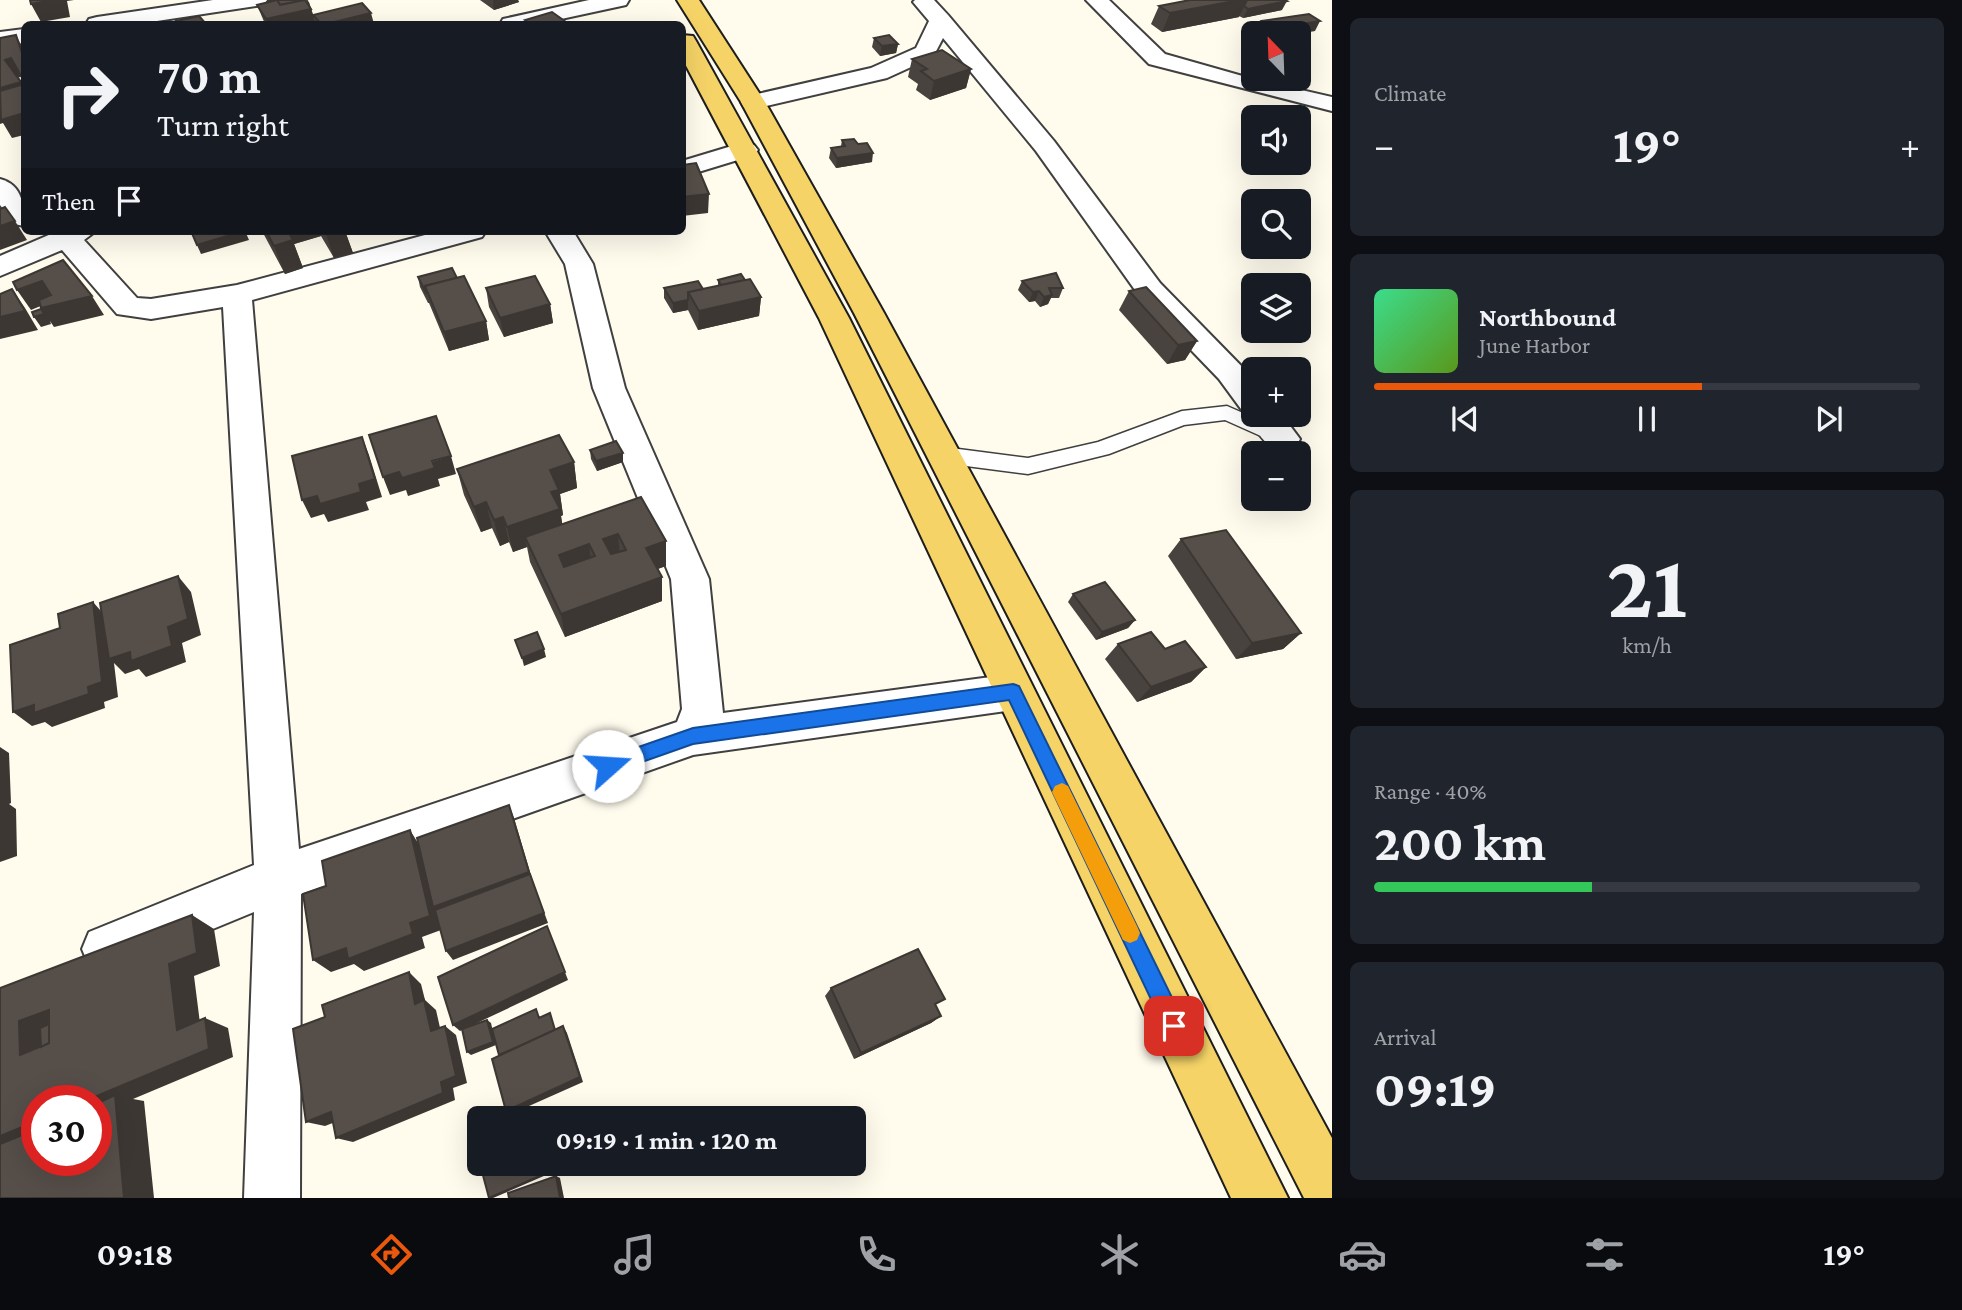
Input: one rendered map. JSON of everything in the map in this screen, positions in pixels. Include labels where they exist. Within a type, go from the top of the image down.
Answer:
[{"type":"main road","points":[[688,0],[753,102],[869,313],[1332,1194]]},
{"type":"main road","points":[[686,43],[834,318],[1260,1198]]},
{"type":"street","points":[[102,21],[124,10],[256,0]]},
{"type":"street","points":[[524,21],[618,0]]},
{"type":"street","points":[[1097,0],[1157,59],[1190,70],[1332,104]]},
{"type":"street","points":[[753,102],[879,73],[925,52],[931,10]]},
{"type":"street","points":[[931,10],[1045,146],[1150,290],[1241,385]]},
{"type":"street","points":[[0,39],[21,36]]},
{"type":"street","points":[[686,168],[745,150]]},
{"type":"street","points":[[0,187],[21,214]]},
{"type":"street","points":[[0,267],[58,236],[128,307],[151,309],[237,295],[457,235]]},
{"type":"street","points":[[561,235],[579,264],[609,388],[690,579],[703,709],[693,736]]},
{"type":"street","points":[[237,295],[278,879],[272,1198]]},
{"type":"street","points":[[76,961],[278,879],[693,736],[1013,692]]},
{"type":"lane","points":[[943,455],[1028,466],[1102,449],[1182,418],[1227,413],[1241,417]]},
{"type":"building","points":[[30,0],[54,0],[31,4]]},
{"type":"building","points":[[277,0],[305,0],[280,5]]},
{"type":"building","points":[[277,0],[280,5],[305,0],[311,9],[266,19],[257,5]]},
{"type":"building","points":[[1190,0],[1240,0],[1170,13],[1159,6]]},
{"type":"building","points":[[1247,0],[1287,1],[1248,9],[1244,6]]},
{"type":"building","points":[[362,3],[371,13],[338,21],[318,21],[313,15]]},
{"type":"building","points":[[552,12],[565,21],[526,21]]},
{"type":"building","points":[[1309,14],[1320,21],[1311,23],[1262,21]]},
{"type":"building","points":[[199,16],[203,21],[176,21]]},
{"type":"building","points":[[16,35],[21,50],[21,76],[11,58],[5,60],[21,82],[0,88],[0,38]]},
{"type":"building","points":[[889,35],[898,44],[882,46],[874,38]]},
{"type":"building","points":[[942,50],[971,69],[934,81],[921,71],[927,69],[912,59]]},
{"type":"building","points":[[21,85],[21,114],[1,120],[0,91]]},
{"type":"building","points":[[854,139],[858,144],[867,143],[873,153],[837,158],[831,148],[845,146],[842,140]]},
{"type":"building","points":[[696,163],[709,194],[686,197],[686,164]]},
{"type":"building","points":[[5,207],[15,221],[0,226],[0,209]]},
{"type":"building","points":[[193,235],[231,235],[197,245]]},
{"type":"building","points":[[268,235],[290,235],[293,240],[274,246]]},
{"type":"building","points":[[63,260],[92,296],[41,308],[39,300],[51,295],[42,281],[17,290],[13,282]]},
{"type":"building","points":[[452,268],[457,278],[425,286],[426,293],[418,277]]},
{"type":"building","points":[[1056,273],[1063,288],[1049,288],[1052,295],[1044,297],[1039,291],[1033,292],[1022,281]]},
{"type":"building","points":[[741,274],[745,280],[721,285],[718,280]]},
{"type":"building","points":[[464,276],[486,321],[444,332],[425,286]]},
{"type":"building","points":[[535,276],[550,304],[500,318],[486,288]]},
{"type":"building","points":[[750,279],[761,297],[699,311],[688,292]]},
{"type":"building","points":[[698,281],[703,289],[688,292],[688,300],[673,303],[664,288]]},
{"type":"building","points":[[1146,287],[1197,341],[1178,345],[1129,291]]},
{"type":"building","points":[[12,289],[25,311],[0,317],[0,294]]},
{"type":"building","points":[[41,309],[44,314],[34,317],[32,312]]},
{"type":"building","points":[[436,416],[451,456],[432,461],[435,468],[402,478],[399,472],[383,477],[369,435]]},
{"type":"building","points":[[559,435],[574,462],[550,470],[559,490],[551,492],[560,509],[507,527],[503,517],[494,520],[486,502],[474,507],[457,469]]},
{"type":"building","points":[[362,437],[375,479],[359,484],[361,492],[320,504],[317,496],[302,500],[292,456]]},
{"type":"building","points":[[616,441],[623,453],[596,461],[590,450]]},
{"type":"building","points":[[641,497],[666,541],[646,548],[662,577],[561,614],[525,537]],"holes":[[[618,534],[626,550],[611,554],[603,539]],[[589,544],[595,556],[564,567],[559,555]]]},
{"type":"building","points":[[1226,530],[1301,633],[1252,643],[1181,539]]},
{"type":"building","points":[[178,576],[188,619],[168,627],[172,646],[131,661],[130,652],[109,659],[100,603]]},
{"type":"building","points":[[1105,582],[1135,620],[1102,632],[1073,594]]},
{"type":"building","points":[[93,602],[102,682],[88,687],[89,694],[34,713],[34,705],[13,712],[10,645],[60,628],[58,614]]},
{"type":"building","points":[[537,632],[544,649],[522,658],[515,640]]},
{"type":"building","points":[[1151,632],[1165,649],[1185,641],[1206,667],[1151,687],[1118,644]]},
{"type":"building","points":[[509,805],[529,872],[433,907],[417,838]]},
{"type":"building","points":[[410,830],[430,916],[410,923],[413,934],[348,959],[346,948],[313,960],[303,894],[326,886],[322,861]]},
{"type":"building","points":[[530,874],[544,913],[446,951],[435,910]]},
{"type":"building","points":[[192,915],[197,953],[169,964],[177,1030],[205,1018],[209,1049],[112,1090],[112,1085],[21,1085],[21,1127],[0,1136],[0,988]],"holes":[[[49,1010],[49,1043],[20,1055],[19,1021]]]},
{"type":"building","points":[[547,926],[565,972],[453,1025],[438,977]]},
{"type":"building","points":[[918,949],[945,999],[935,1004],[941,1016],[861,1053],[831,988]]},
{"type":"building","points":[[409,972],[415,1004],[424,1000],[431,1031],[445,1026],[456,1076],[441,1082],[443,1093],[336,1138],[331,1112],[306,1122],[293,1029],[325,1017],[322,1005]]},
{"type":"building","points":[[536,1009],[539,1018],[550,1013],[555,1030],[499,1055],[492,1029]]},
{"type":"building","points":[[487,1020],[493,1042],[467,1052],[462,1029]]},
{"type":"building","points":[[49,1024],[49,1043],[41,1047],[40,1028]]},
{"type":"building","points":[[563,1026],[580,1077],[517,1106],[505,1106],[492,1059]]},
{"type":"building","points":[[115,1095],[124,1198],[0,1198],[0,1144],[21,1135],[21,1176],[112,1176],[112,1096]]},
{"type":"building","points":[[483,1176],[540,1176],[489,1198]]},
{"type":"building","points":[[556,1176],[560,1198],[509,1198],[508,1193]]},
{"type":"slow traffic","points":[[1062,792],[1130,933]]},
{"type":"route","points":[[608,766],[693,736],[1013,692],[1174,1026]]}]
